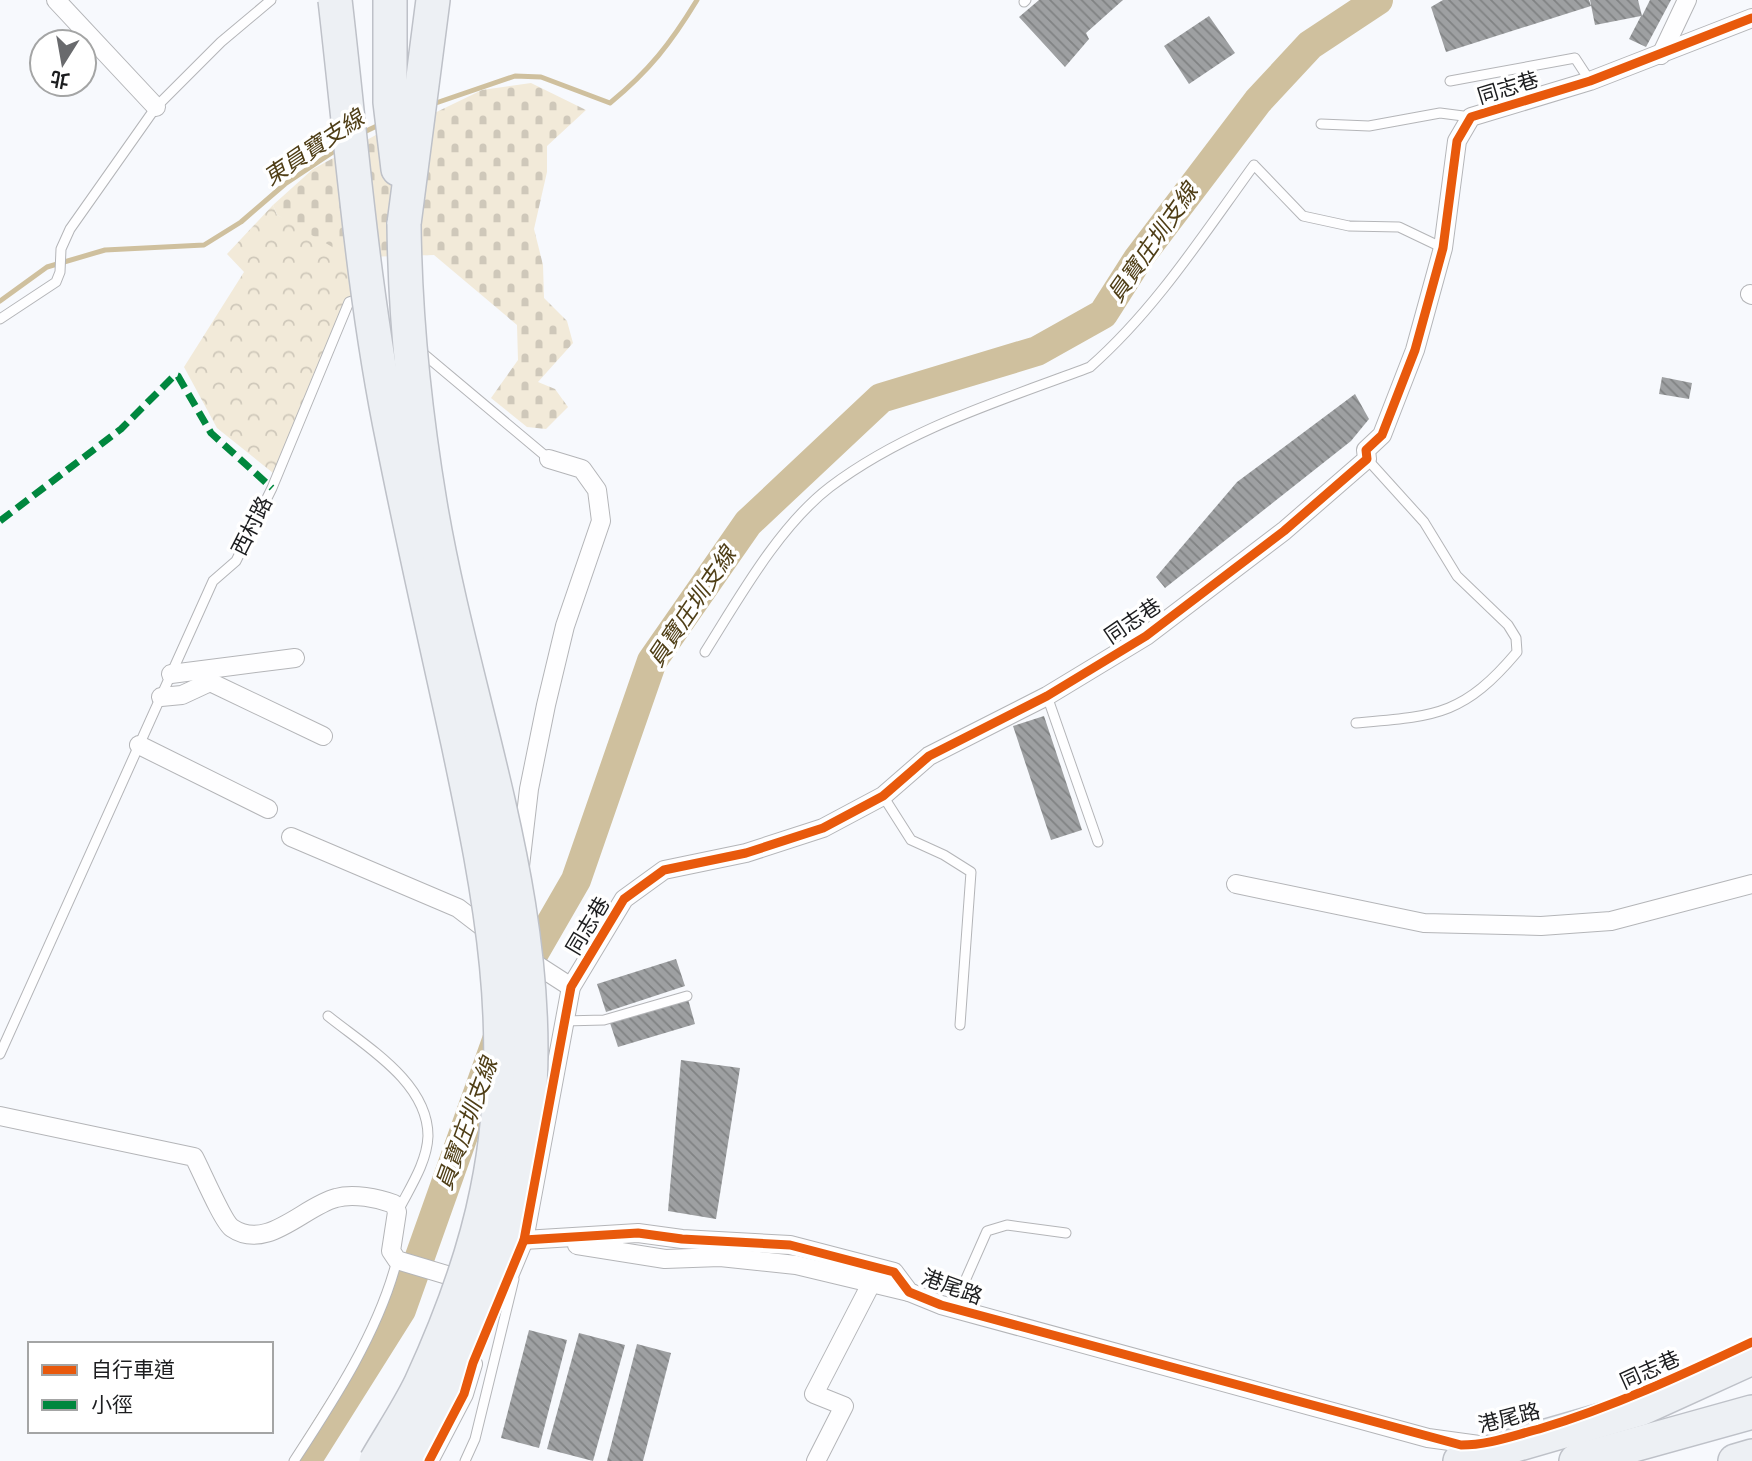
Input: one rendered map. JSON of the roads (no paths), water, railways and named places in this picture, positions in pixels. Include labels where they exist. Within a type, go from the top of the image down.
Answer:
[{"type":"highway","points":[[335,0],[365,261],[392,436],[489,886],[502,1003],[499,1108],[487,1192],[477,1229],[464,1273],[420,1385],[376,1461]]},
{"type":"highway","points":[[390,0],[390,102],[404,223],[405,277],[430,504],[514,878],[528,978],[531,1046],[524,1150],[506,1236],[462,1357],[436,1413],[408,1461]]},
{"type":"highway","points":[[404,223],[433,0]]},
{"type":"highway","points":[[1460,1461],[1640,1409],[1752,1357]]},
{"type":"highway","points":[[1577,1461],[1752,1412]]},
{"type":"highway","points":[[1735,1461],[1752,1456]]},
{"type":"street","points":[[56,0],[156,107]]},
{"type":"street","points":[[1661,55],[1687,0]]},
{"type":"street","name":"同志巷","points":[[524,1240],[571,987],[624,899],[664,870],[746,853],[823,828],[883,796],[929,756],[1047,696],[1146,636],[1283,531],[1367,459],[1366,450],[1382,435],[1415,350],[1443,248],[1457,141],[1471,117],[1590,81],[1752,18]]},
{"type":"street","points":[[502,941],[522,857],[529,789],[546,705],[565,626],[601,521],[597,489],[582,469],[549,459]]},
{"type":"street","points":[[171,674],[295,658]]},
{"type":"street","points":[[161,697],[182,695],[210,682],[323,736]]},
{"type":"street","points":[[139,745],[268,809]]},
{"type":"street","points":[[291,837],[458,908],[571,987]]},
{"type":"street","points":[[1236,884],[1424,923],[1541,926],[1611,921],[1752,884]]},
{"type":"street","points":[[0,1116],[194,1157],[229,1227],[242,1233],[257,1234],[280,1227],[337,1197],[383,1200],[394,1204],[397,1212],[391,1251],[399,1261],[446,1277],[504,1289]]},
{"type":"street","name":"港尾路","points":[[524,1240],[638,1233],[682,1239],[790,1245],[894,1272],[909,1292],[953,1308],[1461,1445],[1483,1445],[1560,1423]]},
{"type":"street","points":[[429,1461],[464,1394],[473,1363],[524,1240],[665,1259],[720,1256],[796,1265],[909,1292]]},
{"type":"street","points":[[816,1461],[844,1406],[814,1394],[872,1282]]},
{"type":"street","name":"同志巷","points":[[1560,1423],[1653,1389],[1752,1342]]},
{"type":"street","points":[[359,1461],[417,1366],[448,1357],[473,1363]]},
{"type":"lane","points":[[0,319],[56,282],[60,272],[61,255],[71,229],[156,107],[221,43],[271,0]]},
{"type":"lane","points":[[1450,81],[1575,58],[1590,81]]},
{"type":"lane","points":[[1321,124],[1369,126],[1440,113],[1471,117]]},
{"type":"lane","points":[[705,652],[771,549],[829,488],[922,430],[1090,367],[1157,298],[1254,165],[1303,216],[1349,226],[1399,227],[1443,248]]},
{"type":"lane","name":"西村路","points":[[0,1054],[213,581],[236,561],[272,488],[349,302],[358,299],[379,317]]},
{"type":"lane","points":[[400,334],[549,459]]},
{"type":"lane","points":[[1356,723],[1410,718],[1455,708],[1492,681],[1517,652],[1516,638],[1508,625],[1457,576],[1424,522],[1367,459]]},
{"type":"lane","points":[[1047,696],[1098,842]]},
{"type":"lane","points":[[883,796],[911,840],[944,855],[971,872],[960,1026]]},
{"type":"lane","points":[[564,1021],[604,1020],[687,996]]},
{"type":"lane","points":[[328,1016],[390,1066],[420,1100],[428,1136],[420,1168],[397,1212]]},
{"type":"lane","points":[[953,1308],[987,1231],[1007,1225],[1066,1233]]},
{"type":"lane","points":[[465,1461],[475,1439],[524,1240]]},
{"type":"lane","points":[[294,1461],[349,1371],[390,1286],[399,1261]]},
{"type":"waterway","name":"東員寶支線","points":[[430,105],[515,76],[541,77],[610,103],[658,56],[697,0]]},
{"type":"waterway","name":"員寶庄圳支線","points":[[520,977],[576,880],[652,661],[748,523],[881,398],[1037,351],[1103,314],[1138,259],[1258,101],[1310,45],[1378,0]]},
{"type":"waterway","name":"東員寶支線","points":[[362,133],[381,124]]},
{"type":"waterway","name":"東員寶支線","points":[[0,301],[47,267],[105,250],[204,245],[241,222],[285,184],[339,148]]},
{"type":"waterway","name":"員寶庄圳支線","points":[[306,1461],[401,1310],[497,1040]]}]
